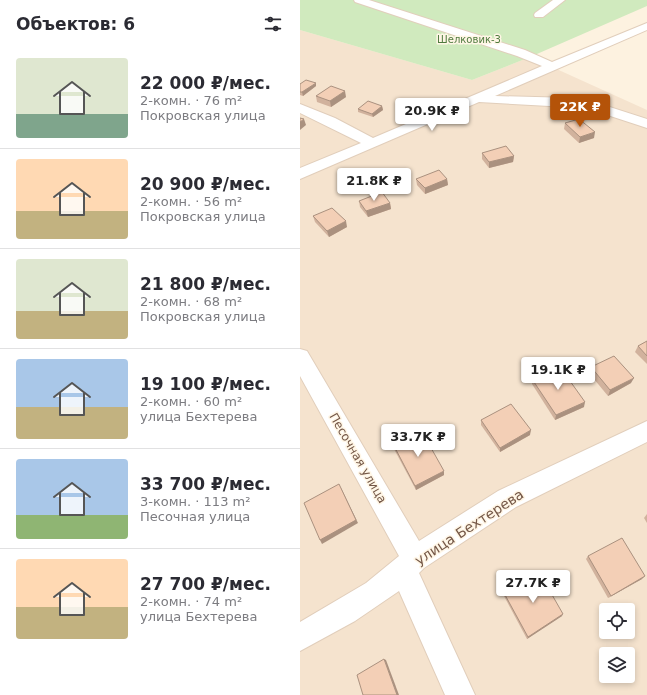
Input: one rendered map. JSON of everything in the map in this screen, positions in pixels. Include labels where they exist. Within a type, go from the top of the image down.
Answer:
[{"type":"street","points":[[359,0],[521,53],[553,67]]},
{"type":"street","points":[[539,15],[560,0]]},
{"type":"street","points":[[300,174],[647,26]]},
{"type":"street","points":[[477,99],[572,102],[588,104],[647,124]]},
{"type":"street","points":[[300,108],[330,121],[373,143]]},
{"type":"street","name":"Песочная улица","points":[[300,357],[409,565],[460,695]]},
{"type":"street","name":"улица Бехтерева","points":[[300,637],[359,604],[409,565],[507,499],[647,431]]},
{"type":"shaded area","points":[[300,30],[472,80],[530,57],[647,110],[647,695],[300,695]]},
{"type":"green space","name":"Шелковик-3","points":[[300,0],[647,0],[647,6],[530,57],[472,80],[300,30]]},
{"type":"building","points":[[306,80],[316,83],[300,92],[300,84]]},
{"type":"building","points":[[331,86],[345,91],[330,101],[316,96]]},
{"type":"building","points":[[368,101],[382,106],[372,114],[358,109]]},
{"type":"building","points":[[579,119],[595,132],[580,137],[565,123]]},
{"type":"building","points":[[506,146],[514,156],[489,162],[482,153]]},
{"type":"building","points":[[439,170],[447,179],[425,188],[416,179]]},
{"type":"building","points":[[382,192],[390,203],[366,211],[359,201]]},
{"type":"building","points":[[332,208],[346,221],[327,231],[313,216]]},
{"type":"building","points":[[647,341],[647,356],[638,346]]},
{"type":"building","points":[[614,356],[634,378],[610,390],[591,367]]},
{"type":"building","points":[[560,367],[585,402],[556,415],[532,379]]},
{"type":"building","points":[[511,404],[531,430],[500,448],[481,420]]},
{"type":"building","points":[[421,430],[444,471],[415,486],[393,444]]},
{"type":"building","points":[[339,484],[356,520],[320,540],[304,503]]},
{"type":"building","points":[[622,538],[645,576],[611,596],[588,556]]},
{"type":"building","points":[[539,572],[563,614],[528,637],[504,593]]},
{"type":"building","points":[[384,659],[397,695],[363,695],[357,675]]}]
